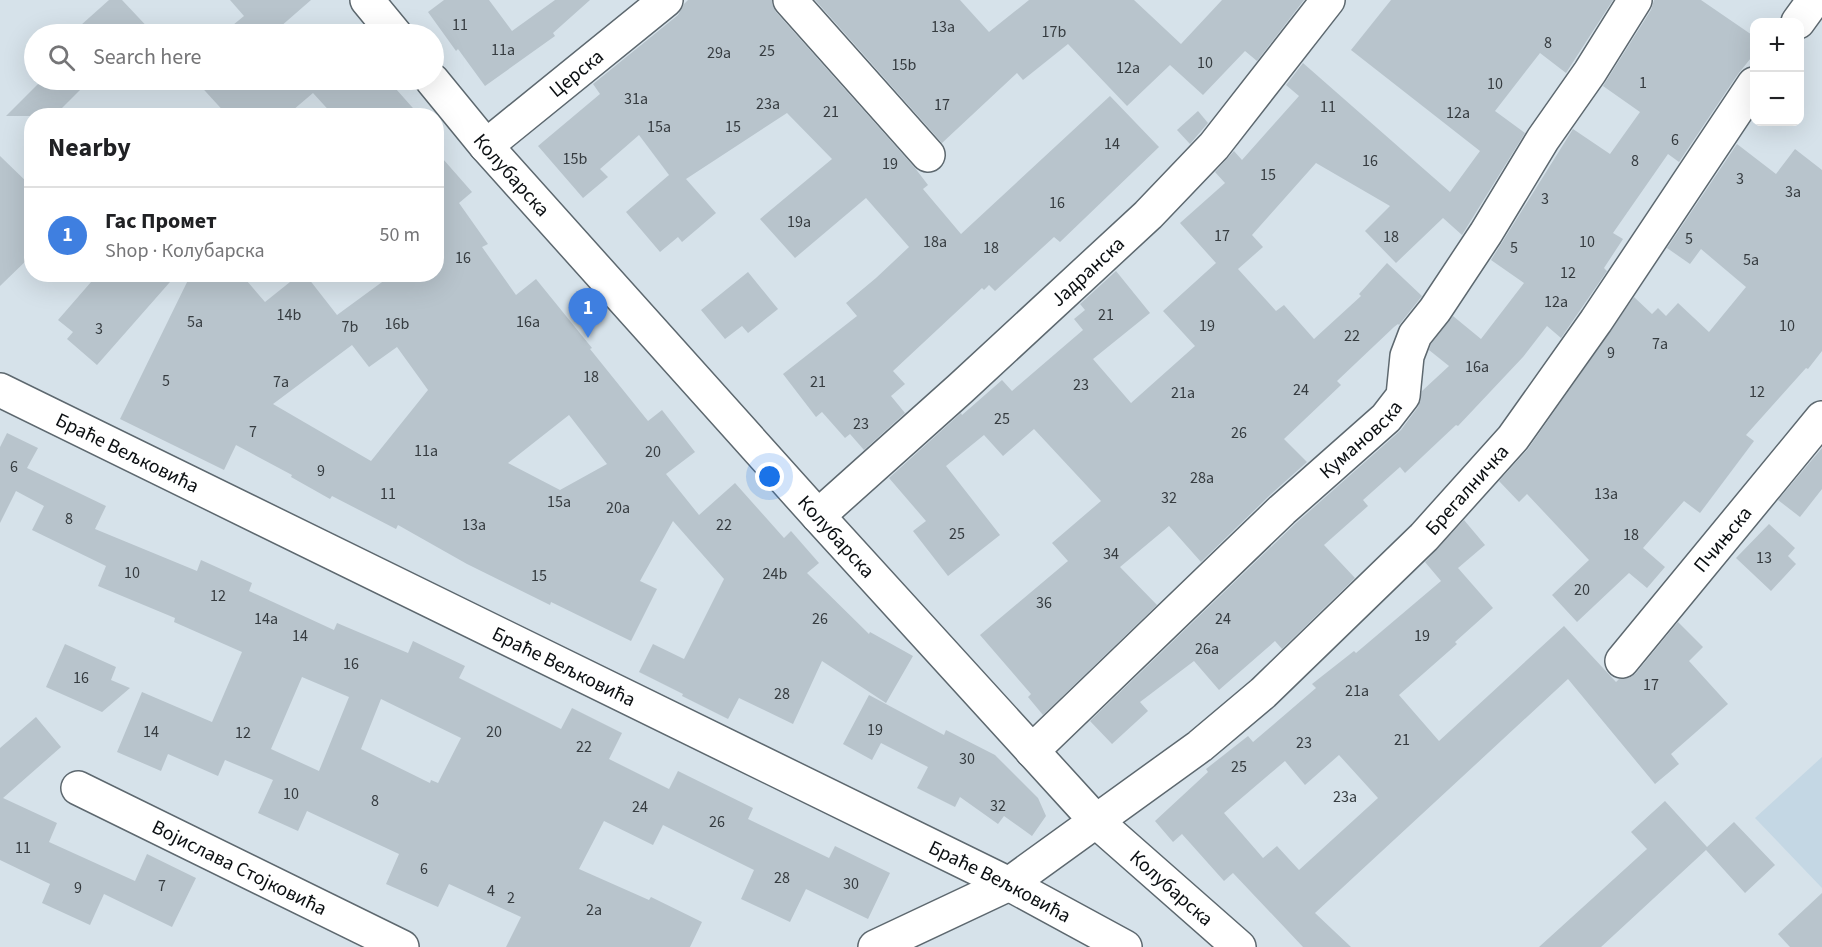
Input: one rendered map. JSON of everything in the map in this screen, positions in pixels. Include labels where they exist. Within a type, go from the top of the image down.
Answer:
[{"type":"street","points":[[367,0],[387,24]]},
{"type":"street","name":"Церска","points":[[486,146],[666,0]]},
{"type":"street","points":[[790,0],[928,155]]},
{"type":"street","name":"Јадранска","points":[[818,516],[1148,214],[1214,146],[1328,0]]},
{"type":"street","name":"Кумановска","points":[[1032,751],[1282,510],[1386,418],[1403,396],[1407,356],[1415,335],[1435,310],[1486,233],[1543,139],[1590,72],[1635,0]]},
{"type":"street","points":[[1801,18],[1814,0]]},
{"type":"street","name":"Колубарска","points":[[440,90],[486,146],[1097,822],[1239,947]]},
{"type":"street","name":"Брегалничка","points":[[875,947],[1009,884],[1200,746],[1263,693],[1424,537],[1513,438],[1596,321],[1750,91]]},
{"type":"street","name":"Браће Вељковића","points":[[0,390],[1009,884],[1125,947]]},
{"type":"street","name":"Пчињска","points":[[1622,661],[1822,418]]},
{"type":"street","name":"Војислава Стојковића","points":[[78,788],[402,947]]},
{"type":"shaded area","points":[[1822,757],[1822,888],[1755,818]]},
{"type":"building","points":[[109,0],[122,0],[145,24],[82,24]]},
{"type":"building","points":[[230,0],[311,0],[283,24],[234,24],[244,16]]},
{"type":"building","points":[[444,0],[489,0],[512,31],[555,0],[590,0],[553,33],[555,36],[485,86],[458,49],[456,51],[444,34],[444,24],[437,24],[428,12]]},
{"type":"building","points":[[688,0],[772,0],[776,12],[915,168],[928,185],[923,189],[961,234],[1110,96],[1159,147],[1060,242],[1054,237],[995,291],[989,285],[984,290],[982,288],[893,371],[905,384],[891,396],[905,413],[864,450],[850,434],[845,438],[822,412],[816,417],[783,374],[857,316],[846,303],[909,247],[866,198],[795,258],[760,219],[832,159],[787,113],[686,179],[716,213],[682,242],[678,237],[660,252],[626,212],[669,175],[639,135],[600,169],[608,177],[583,198],[538,146],[600,94],[593,84],[678,15]]},
{"type":"building","points":[[815,0],[960,0],[989,32],[1029,0],[1134,0],[1181,44],[1222,0],[1304,0],[1257,61],[1245,51],[1203,95],[1170,65],[1127,106],[1068,44],[1023,80],[1017,73],[942,143]]},
{"type":"building","points":[[1391,0],[1613,0],[1566,73],[1540,53],[1495,111],[1525,133],[1462,235],[1443,218],[1396,263],[1365,231],[1390,206],[1316,163],[1252,235],[1263,247],[1238,269],[1276,311],[1284,305],[1314,339],[1361,296],[1359,294],[1387,263],[1422,296],[1399,325],[1394,327],[1337,381],[1341,385],[1284,439],[1307,462],[1201,562],[1169,526],[1120,567],[1157,605],[1043,715],[1028,697],[1031,694],[980,635],[1068,561],[1052,543],[1101,501],[1034,429],[1003,456],[984,435],[946,466],[1000,535],[948,576],[913,531],[926,521],[889,478],[961,413],[962,415],[1002,380],[1012,391],[1083,330],[1074,319],[1085,310],[1080,304],[1116,271],[1150,313],[1093,359],[1131,403],[1195,346],[1163,311],[1216,263],[1180,223],[1225,183],[1215,172],[1234,151],[1242,160],[1299,96],[1286,85],[1303,63],[1450,192],[1480,151],[1351,50]]},
{"type":"building","points":[[1654,0],[1701,0],[1750,34],[1750,59],[1679,162],[1668,154],[1613,233],[1623,239],[1604,268],[1607,271],[1561,338],[1547,326],[1523,357],[1458,426],[1456,425],[1405,473],[1400,467],[1363,500],[1368,506],[1324,545],[1355,578],[1282,649],[1275,641],[1219,690],[1194,661],[1140,702],[1148,711],[1112,744],[1090,721],[1295,524],[1401,430],[1418,407],[1422,391],[1449,366],[1429,350],[1431,344],[1453,316],[1481,339],[1524,283],[1491,260],[1573,129],[1610,154],[1640,112],[1603,86],[1651,10]]},
{"type":"building","points":[[32,90],[80,90],[62,108],[24,108],[24,116],[6,116]]},
{"type":"building","points":[[204,90],[397,90],[413,108],[327,108],[313,93],[295,108],[221,108]]},
{"type":"building","points":[[1198,111],[1208,123],[1190,144],[1177,130]]},
{"type":"building","points":[[1737,144],[1776,174],[1795,149],[1822,170],[1822,351],[1746,435],[1754,441],[1700,513],[1684,501],[1643,548],[1665,567],[1647,588],[1629,573],[1577,622],[1552,595],[1589,560],[1527,494],[1519,502],[1499,481],[1528,449],[1634,297],[1652,314],[1658,308],[1666,316],[1678,303],[1709,332],[1746,287],[1701,249],[1690,264],[1667,248]]},
{"type":"building","points":[[0,156],[24,179],[24,263],[0,286]]},
{"type":"building","points":[[444,160],[472,192],[459,203],[488,244],[482,247],[516,295],[536,279],[648,421],[662,410],[695,452],[666,474],[699,515],[735,483],[784,538],[791,531],[819,563],[807,573],[869,634],[870,632],[913,656],[886,703],[822,661],[793,724],[739,698],[728,719],[639,672],[653,644],[684,659],[724,579],[673,521],[640,581],[657,589],[631,641],[551,602],[550,605],[467,564],[398,525],[396,529],[332,496],[330,499],[291,477],[292,475],[236,445],[224,470],[120,419],[187,282],[248,282],[265,302],[290,282],[311,282],[337,315],[382,282],[444,282]],"holes":[[[352,345],[369,367],[397,347],[428,390],[371,461],[273,404]],[[569,415],[607,464],[560,490],[508,463]]]},
{"type":"building","points":[[748,272],[778,309],[748,333],[742,326],[725,339],[701,310]]},
{"type":"building","points":[[91,282],[170,282],[97,365],[67,339],[73,332],[58,320]]},
{"type":"building","points":[[7,433],[38,448],[27,468],[106,506],[95,529],[197,571],[201,560],[252,583],[249,591],[334,630],[337,623],[408,653],[413,641],[465,666],[459,678],[561,729],[572,708],[622,733],[609,759],[669,789],[678,771],[753,808],[748,819],[829,858],[835,846],[890,873],[868,919],[806,889],[790,922],[741,899],[754,870],[663,825],[653,845],[604,821],[579,869],[649,900],[651,897],[702,922],[690,947],[506,947],[521,917],[449,884],[438,907],[386,884],[399,854],[307,811],[298,831],[258,813],[273,780],[225,760],[218,776],[168,754],[161,771],[117,752],[142,692],[212,722],[242,652],[174,622],[175,618],[98,586],[106,566],[32,530],[44,506],[16,491],[0,523],[0,447]],"holes":[[[302,677],[349,697],[319,771],[271,749]],[[381,699],[461,738],[438,783],[431,780],[430,783],[361,749]]]},
{"type":"building","points":[[1822,448],[1822,489],[1800,517],[1778,500]]},
{"type":"building","points":[[1464,520],[1485,545],[1458,568],[1493,608],[1455,642],[1457,644],[1399,695],[1439,741],[1564,626],[1616,682],[1636,673],[1678,622],[1703,647],[1689,661],[1728,704],[1671,754],[1679,764],[1655,784],[1568,679],[1315,913],[1351,947],[1303,947],[1233,873],[1224,881],[1182,834],[1173,842],[1155,821],[1208,772],[1206,769],[1248,736],[1253,742],[1316,688],[1312,684],[1354,651],[1356,653],[1441,581],[1425,562]],"holes":[[[1339,755],[1378,798],[1299,870],[1277,846],[1263,858],[1224,813],[1285,761],[1305,785]]]},
{"type":"building","points":[[1769,524],[1795,548],[1788,556],[1796,564],[1771,591],[1736,558]]},
{"type":"building","points":[[65,644],[116,667],[111,680],[130,688],[102,712],[46,687]]},
{"type":"building","points":[[869,695],[944,735],[946,730],[995,755],[1038,798],[1046,816],[1032,836],[1004,816],[998,824],[960,797],[955,807],[917,788],[928,767],[881,743],[872,760],[843,744]]},
{"type":"building","points":[[36,717],[61,747],[3,798],[57,823],[49,842],[135,881],[147,854],[196,878],[172,927],[104,894],[90,925],[42,903],[50,884],[0,860],[0,748]]},
{"type":"building","points":[[1665,801],[1707,847],[1734,822],[1775,865],[1745,893],[1706,850],[1601,947],[1539,947],[1647,849],[1631,832]]},
{"type":"building","points":[[1822,893],[1822,947],[1790,947],[1778,934]]},
{"type":"place","name":"Гас Промет","points":[[588,338]]}]
